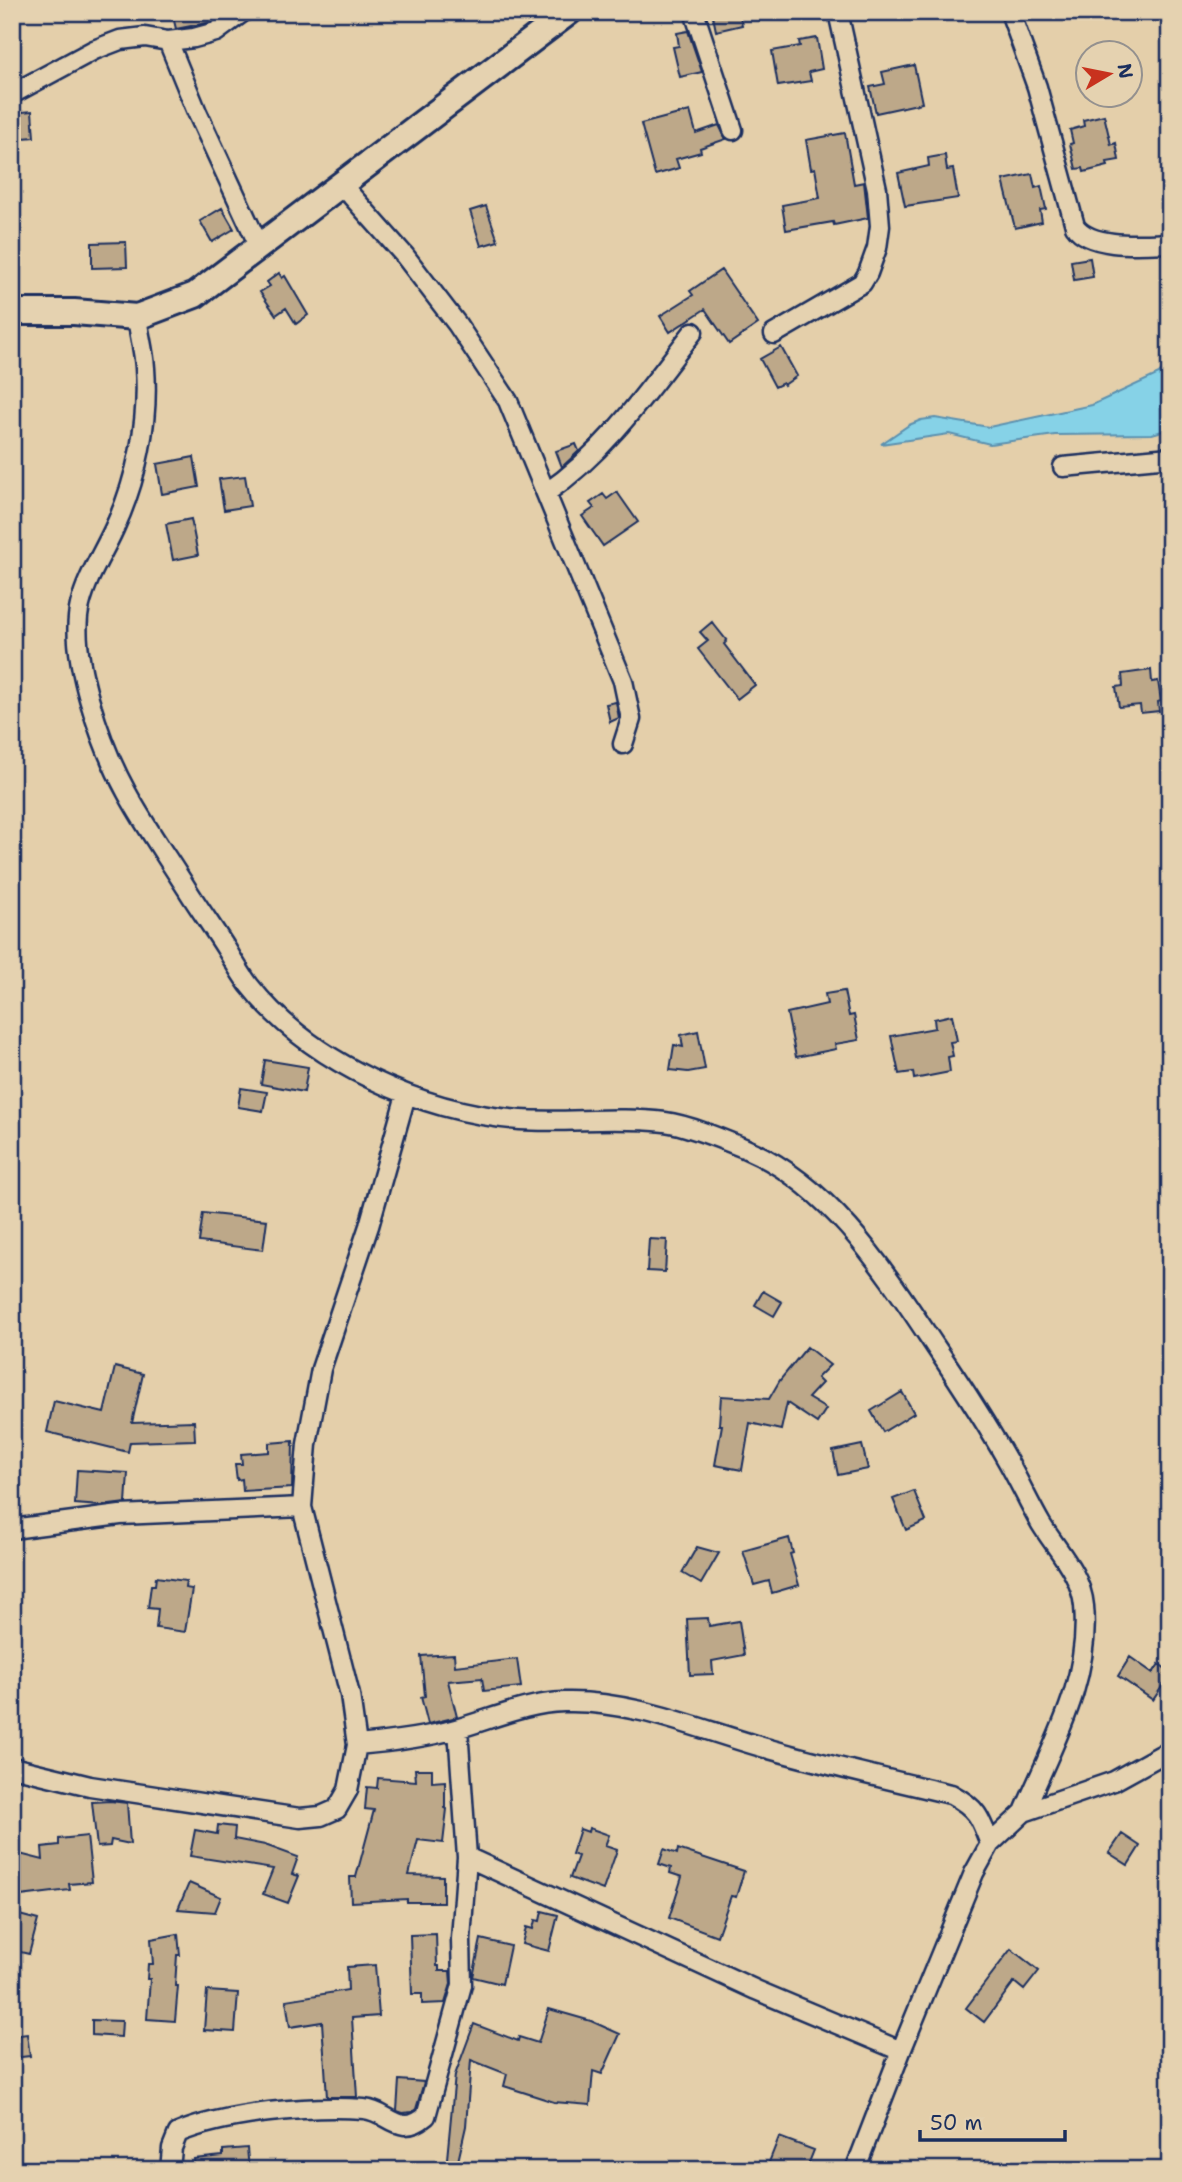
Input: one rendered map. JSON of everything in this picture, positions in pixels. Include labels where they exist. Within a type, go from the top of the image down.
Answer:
[{"type":"street","points":[[12,94],[94,50],[120,40],[145,37],[168,41],[194,38],[216,32],[223,19],[243,12]]},
{"type":"street","points":[[12,312],[74,312],[136,317],[195,295],[569,12]]},
{"type":"street","points":[[694,12],[733,130]]},
{"type":"street","points":[[774,334],[862,283],[877,248],[880,226],[877,189],[838,12]]},
{"type":"street","points":[[1010,12],[1037,87],[1075,226],[1091,239],[1113,243],[1170,243]]},
{"type":"street","points":[[168,41],[197,112],[260,248]]},
{"type":"street","points":[[341,184],[412,266],[457,324],[508,401],[623,681],[631,719],[623,744]]},
{"type":"street","points":[[136,317],[145,369],[144,426],[136,467],[116,527],[86,582],[78,613],[79,659],[96,719],[125,790],[246,981],[279,1020],[304,1039],[358,1072],[407,1095],[465,1111],[519,1119],[670,1122],[747,1149],[795,1176],[841,1219],[898,1291],[942,1356],[1006,1459],[1040,1523],[1075,1575],[1083,1597],[1086,1632],[1079,1674],[1061,1733],[1024,1812],[990,1844],[974,1873],[855,2170]]},
{"type":"street","points":[[546,493],[587,462],[635,408],[693,332]]},
{"type":"street","points":[[1063,467],[1170,457]]},
{"type":"street","points":[[12,1767],[89,1786],[300,1818],[321,1816],[337,1809],[348,1790],[357,1745],[350,1695],[302,1507],[307,1444],[321,1368],[369,1226],[407,1095]]},
{"type":"street","points":[[12,1529],[120,1516],[302,1507]]},
{"type":"street","points":[[357,1745],[391,1742],[458,1729],[489,1717],[564,1702],[611,1706],[681,1722],[812,1761],[951,1794],[970,1804],[979,1817],[990,1844]]},
{"type":"street","points":[[170,2170],[172,2148],[178,2133],[195,2126],[231,2118],[349,2108],[371,2110],[402,2126],[417,2124],[426,2116],[462,1985],[461,1939],[467,1857],[458,1729]]},
{"type":"street","points":[[1024,1812],[1114,1780],[1170,1750]]},
{"type":"street","points":[[467,1857],[757,1990],[901,2051]]},
{"type":"water","points":[[1170,362],[1170,429],[1152,434],[1055,435],[990,444],[949,434],[881,444],[921,420],[935,418],[989,427],[1092,405],[1159,374]]},
{"type":"building","points":[[172,12],[218,12],[219,16],[211,22],[176,29]]},
{"type":"building","points":[[739,12],[742,25],[716,31],[713,16]]},
{"type":"building","points":[[688,31],[702,72],[680,77],[673,47],[679,46],[677,33]]},
{"type":"building","points":[[817,38],[822,69],[809,72],[811,81],[778,86],[772,51],[800,46],[799,41]]},
{"type":"building","points":[[914,65],[922,103],[876,113],[870,87],[885,84],[882,72]]},
{"type":"building","points":[[32,111],[34,137],[12,139],[12,113]]},
{"type":"building","points":[[690,111],[696,133],[719,125],[726,139],[700,148],[701,152],[676,159],[679,168],[655,175],[641,124]]},
{"type":"building","points":[[1104,115],[1111,145],[1116,143],[1119,160],[1107,162],[1108,166],[1084,172],[1083,168],[1076,169],[1070,144],[1073,143],[1070,130],[1084,126],[1083,120]]},
{"type":"building","points":[[845,133],[854,184],[864,182],[868,218],[786,230],[782,205],[820,198],[815,168],[811,169],[806,140]]},
{"type":"building","points":[[945,155],[947,170],[953,169],[958,198],[905,206],[898,173],[929,166],[928,158]]},
{"type":"building","points":[[1032,174],[1035,188],[1041,186],[1046,209],[1040,210],[1042,222],[1015,228],[1003,180]]},
{"type":"building","points":[[486,206],[498,241],[481,246],[470,211]]},
{"type":"building","points":[[222,208],[234,229],[212,242],[200,221]]},
{"type":"building","points":[[126,242],[127,267],[92,268],[92,243]]},
{"type":"building","points":[[1090,258],[1093,277],[1074,280],[1071,261]]},
{"type":"building","points":[[721,270],[758,324],[729,344],[705,309],[670,332],[660,316],[693,295],[690,291]]},
{"type":"building","points":[[279,273],[282,278],[285,276],[308,315],[296,324],[286,308],[276,315],[260,292],[270,286],[267,282]]},
{"type":"building","points":[[781,347],[797,376],[784,385],[783,383],[775,387],[760,359]]},
{"type":"building","points":[[576,444],[579,451],[562,467],[556,451]]},
{"type":"building","points":[[194,457],[199,487],[162,494],[157,464]]},
{"type":"building","points":[[245,476],[250,506],[224,510],[219,479]]},
{"type":"building","points":[[617,492],[638,522],[603,546],[582,516],[594,508],[590,503],[603,494],[607,499]]},
{"type":"building","points":[[191,519],[198,555],[173,560],[166,524]]},
{"type":"building","points":[[712,622],[727,641],[724,644],[755,685],[737,699],[698,649],[708,641],[700,632]]},
{"type":"building","points":[[1151,670],[1152,682],[1158,681],[1161,701],[1158,702],[1159,711],[1141,713],[1140,705],[1119,707],[1116,687],[1123,686],[1122,674]]},
{"type":"building","points":[[616,702],[619,718],[610,722],[606,704]]},
{"type":"building","points":[[844,991],[849,1016],[854,1015],[859,1040],[835,1044],[836,1049],[796,1057],[787,1013],[827,1004],[825,994]]},
{"type":"building","points":[[952,1015],[957,1041],[950,1042],[953,1056],[948,1057],[950,1072],[914,1079],[913,1072],[899,1074],[891,1036],[935,1028],[934,1019]]},
{"type":"building","points":[[698,1031],[705,1069],[688,1072],[670,1070],[674,1045],[683,1047],[681,1035]]},
{"type":"building","points":[[265,1060],[308,1067],[304,1092],[261,1084]]},
{"type":"building","points":[[241,1088],[267,1092],[263,1111],[238,1107]]},
{"type":"building","points":[[203,1213],[267,1220],[263,1250],[199,1242]]},
{"type":"building","points":[[649,1239],[667,1240],[665,1272],[647,1271]]},
{"type":"building","points":[[763,1291],[782,1302],[774,1316],[755,1305]]},
{"type":"building","points":[[807,1347],[830,1365],[817,1378],[822,1383],[808,1398],[826,1409],[817,1423],[787,1403],[781,1430],[750,1423],[742,1470],[715,1465],[722,1425],[719,1425],[721,1396],[769,1399],[780,1380]]},
{"type":"building","points":[[115,1367],[143,1374],[132,1423],[194,1421],[195,1440],[130,1442],[128,1452],[47,1432],[54,1401],[104,1413]]},
{"type":"building","points":[[902,1392],[914,1413],[883,1432],[871,1411]]},
{"type":"building","points":[[293,1441],[292,1488],[243,1491],[242,1479],[237,1480],[235,1464],[242,1464],[241,1454],[269,1452],[269,1443]]},
{"type":"building","points":[[862,1445],[868,1469],[838,1475],[833,1451]]},
{"type":"building","points":[[77,1470],[128,1473],[126,1503],[101,1506],[75,1504]]},
{"type":"building","points":[[914,1491],[926,1521],[906,1530],[893,1499]]},
{"type":"building","points":[[789,1538],[793,1553],[790,1554],[799,1585],[772,1593],[769,1581],[754,1585],[743,1551]]},
{"type":"building","points":[[697,1547],[719,1553],[701,1584],[682,1573]]},
{"type":"building","points":[[156,1577],[186,1581],[185,1588],[192,1589],[185,1632],[156,1628],[158,1609],[148,1608],[151,1585],[155,1585]]},
{"type":"building","points":[[708,1618],[709,1626],[739,1621],[744,1655],[712,1661],[713,1674],[690,1675],[687,1619]]},
{"type":"building","points":[[454,1654],[455,1666],[517,1659],[521,1687],[484,1691],[482,1678],[448,1681],[457,1717],[428,1724],[421,1697],[425,1696],[421,1656]]},
{"type":"building","points":[[1130,1657],[1153,1673],[1159,1664],[1170,1672],[1153,1700],[1118,1676]]},
{"type":"building","points":[[415,1769],[432,1769],[432,1782],[445,1781],[447,1809],[443,1843],[418,1840],[409,1875],[443,1876],[443,1902],[407,1902],[407,1899],[351,1902],[350,1877],[356,1877],[374,1810],[365,1809],[367,1787],[377,1788],[378,1778],[416,1781]]},
{"type":"building","points":[[92,1802],[127,1803],[130,1844],[111,1840],[110,1846],[97,1847]]},
{"type":"building","points":[[218,1825],[235,1827],[234,1839],[265,1845],[298,1857],[292,1874],[299,1876],[288,1903],[263,1894],[273,1869],[190,1856],[195,1830],[217,1834]]},
{"type":"building","points":[[589,1828],[609,1835],[605,1846],[617,1850],[603,1890],[570,1878],[578,1856],[572,1854],[580,1829],[588,1832]]},
{"type":"building","points":[[1122,1834],[1140,1846],[1128,1865],[1109,1853]]},
{"type":"building","points":[[87,1836],[92,1882],[69,1884],[70,1890],[12,1897],[12,1852],[43,1860],[42,1847],[59,1845],[59,1839]]},
{"type":"building","points":[[664,1849],[677,1854],[678,1849],[744,1871],[736,1897],[731,1896],[717,1936],[669,1918],[682,1877],[670,1873],[671,1868],[659,1864]]},
{"type":"building","points":[[189,1883],[221,1897],[215,1912],[178,1909]]},
{"type":"building","points":[[542,1911],[558,1915],[549,1951],[522,1944],[526,1927],[533,1929],[535,1920],[540,1921]]},
{"type":"building","points":[[12,1913],[38,1920],[29,1954],[12,1950]]},
{"type":"building","points":[[178,1934],[180,1955],[177,1955],[175,2021],[147,2019],[150,1979],[147,1979],[148,1964],[153,1964],[151,1939]]},
{"type":"building","points":[[436,1934],[437,1966],[439,1971],[450,1971],[451,1984],[445,2003],[422,2004],[422,1994],[412,1994],[410,1935]]},
{"type":"building","points":[[481,1939],[510,1946],[502,1984],[473,1977]]},
{"type":"building","points":[[1011,1949],[1039,1971],[1024,1990],[1014,1982],[984,2022],[966,2008]]},
{"type":"building","points":[[375,1965],[379,2016],[352,2018],[357,2097],[327,2097],[322,2022],[290,2027],[286,2000],[348,1990],[347,1967]]},
{"type":"building","points":[[207,1991],[238,1993],[235,2032],[204,2030]]},
{"type":"building","points":[[549,2009],[591,2021],[620,2034],[602,2074],[593,2071],[590,2105],[554,2102],[504,2086],[507,2074],[471,2060],[466,2126],[456,2170],[446,2169],[455,2075],[474,2024],[518,2041],[519,2037],[538,2043]]},
{"type":"building","points":[[92,2020],[122,2021],[121,2037],[92,2035]]},
{"type":"building","points":[[27,2034],[30,2056],[12,2058],[12,2036]]},
{"type":"building","points":[[399,2080],[424,2082],[416,2109],[412,2112],[397,2111]]},
{"type":"building","points":[[779,2137],[814,2150],[806,2170],[766,2170]]},
{"type":"building","points":[[247,2148],[249,2170],[195,2170],[194,2159],[223,2156],[223,2150]]}]
